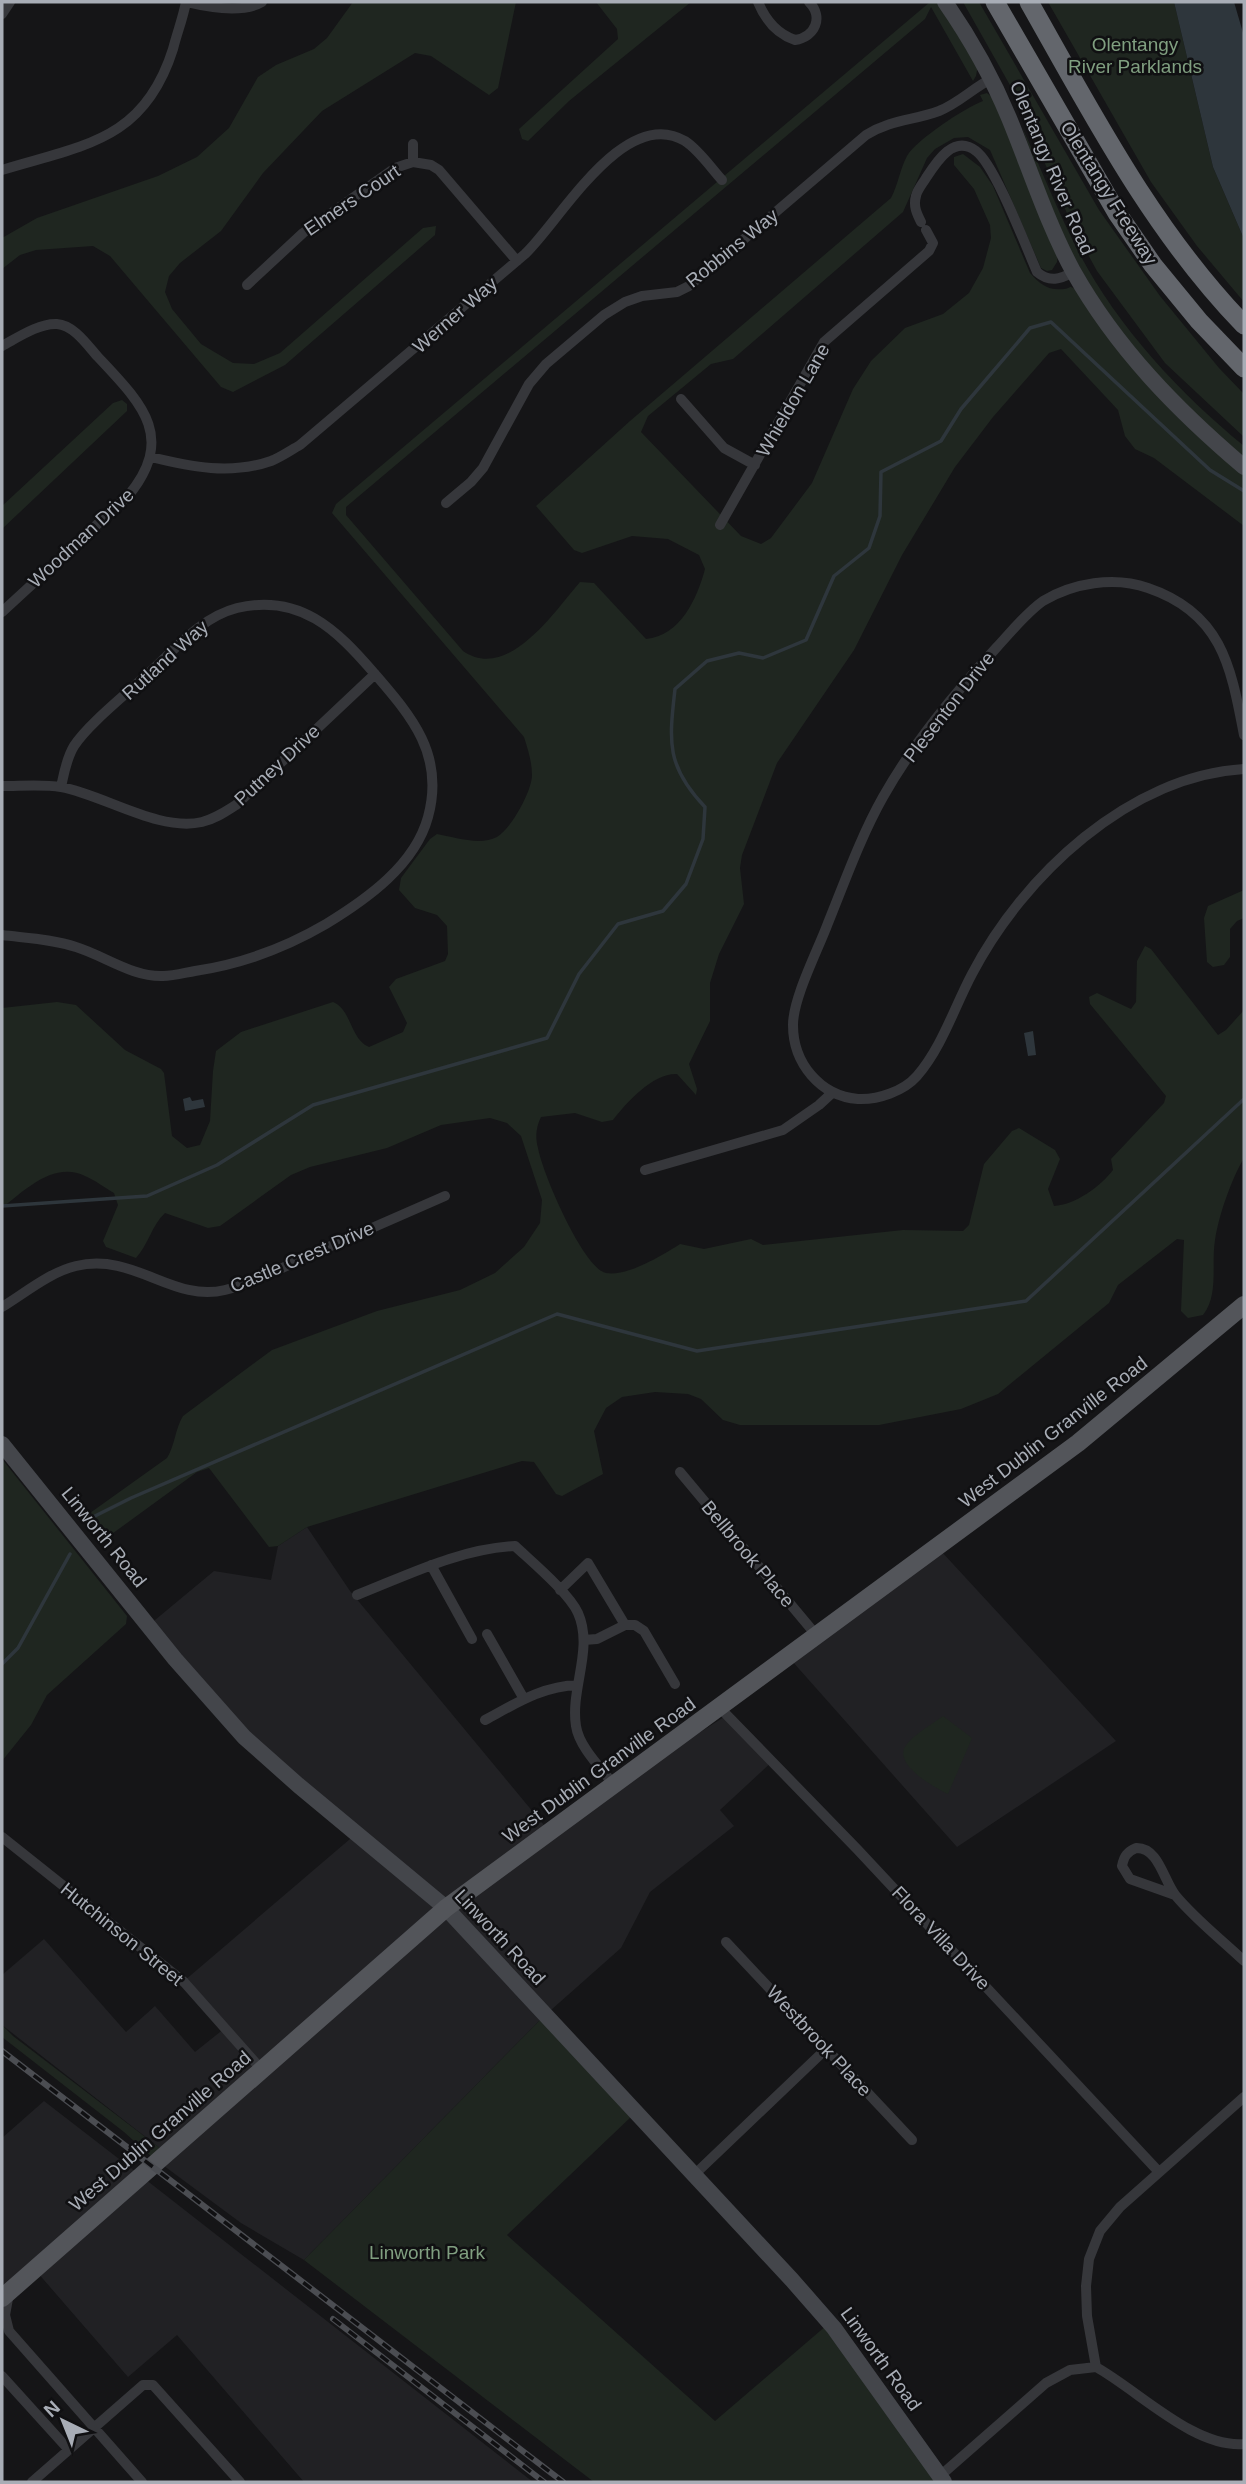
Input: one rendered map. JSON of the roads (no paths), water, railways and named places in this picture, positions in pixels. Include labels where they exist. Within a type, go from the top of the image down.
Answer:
[{"type":"highway","name":"Olentangy Freeway","points":[[995,2],[1117,213],[1160,274],[1199,321],[1244,368]]},
{"type":"highway","name":"Olentangy Freeway","points":[[1029,2],[1142,197],[1176,247],[1221,302],[1244,325]]},
{"type":"main road","name":"Olentangy River Road","points":[[945,2],[974,46],[991,79],[1052,228],[1074,272],[1117,337],[1161,392],[1244,467]]},
{"type":"main road","name":"West Dublin Granville Road","points":[[6,2294],[446,1908],[1078,1443],[1244,1306]]},
{"type":"main road","name":"Linworth Road","points":[[2,1444],[175,1659],[244,1737],[446,1908],[834,2329],[942,2479]]},
{"type":"street","points":[[2,14],[10,2]]},
{"type":"street","points":[[2,170],[99,139],[126,125],[137,115],[157,88],[167,65],[186,2],[228,8],[262,2]]},
{"type":"street","points":[[758,2],[775,28],[795,40],[808,36],[816,25],[816,12],[809,2]]},
{"type":"street","name":"Robbins Way","points":[[446,503],[471,482],[492,454],[535,377],[604,315],[625,302],[642,296],[677,292],[689,286],[866,135],[898,120],[937,112],[991,79]]},
{"type":"street","name":"Werner Way","points":[[151,457],[215,469],[244,467],[272,460],[309,438],[517,261],[540,240],[593,172],[609,158],[637,141],[652,136],[675,136],[687,142],[722,180]]},
{"type":"street","points":[[413,144],[413,162]]},
{"type":"street","name":"Whieldon Lane","points":[[720,525],[820,348],[837,330],[929,251],[933,243],[915,208],[916,195],[938,159],[950,149],[972,148],[979,152],[988,164],[1025,239],[1037,272],[1051,280],[1074,272]]},
{"type":"street","name":"Elmers Court","points":[[247,285],[312,227],[395,168],[413,162],[431,165],[439,170],[517,261]]},
{"type":"street","points":[[2,346],[47,325],[68,327],[84,341],[140,404],[148,422],[151,457]]},
{"type":"street","points":[[681,399],[724,448],[755,466]]},
{"type":"street","name":"Woodman Drive","points":[[2,612],[128,496],[143,478],[151,457]]},
{"type":"street","name":"Plesenton Drive","points":[[831,1093],[807,1071],[796,1049],[793,1024],[798,1001],[845,881],[883,797],[917,743],[975,671],[1032,610],[1063,591],[1086,584],[1112,582],[1140,585],[1163,593],[1190,609],[1208,627],[1224,652],[1233,679],[1244,735]]},
{"type":"street","name":"Rutland Way","points":[[2,935],[75,946],[131,970],[163,976],[229,966],[259,956],[291,943],[340,915],[401,866],[420,836],[431,801],[432,776],[424,741],[406,710],[341,636],[314,616],[298,610],[259,606],[239,608],[217,615],[199,627],[74,746],[61,787]]},
{"type":"street","name":"Putney Drive","points":[[2,786],[61,787],[162,820],[201,823],[236,805],[375,674]]},
{"type":"street","points":[[645,1170],[783,1130],[819,1105],[831,1093],[860,1099],[888,1095],[915,1079],[933,1053],[971,975],[1008,916],[1038,880],[1075,845],[1113,816],[1157,792],[1195,778],[1244,769]]},
{"type":"street","name":"Castle Crest Drive","points":[[2,1307],[56,1273],[74,1266],[94,1263],[115,1264],[134,1269],[187,1290],[204,1293],[224,1291],[445,1196]]},
{"type":"street","name":"Bellbrook Place","points":[[680,1472],[817,1636]]},
{"type":"street","points":[[357,1595],[431,1565],[500,1546],[515,1546],[560,1590],[578,1612],[584,1640],[576,1727],[584,1746],[614,1785]]},
{"type":"street","points":[[560,1590],[588,1563],[625,1625]]},
{"type":"street","points":[[431,1565],[472,1639]]},
{"type":"street","points":[[584,1640],[597,1639],[625,1625],[635,1625],[644,1631],[675,1684]]},
{"type":"street","points":[[487,1634],[524,1699]]},
{"type":"street","points":[[485,1720],[550,1688],[578,1685]]},
{"type":"street","name":"Flora Villa Drive","points":[[720,1707],[858,1849],[1158,2172]]},
{"type":"street","name":"Hutchinson Street","points":[[2,1838],[184,1982],[262,2070]]},
{"type":"street","points":[[1175,1895],[1130,1879],[1122,1866],[1128,1852],[1136,1848],[1148,1851],[1175,1895],[1244,1961]]},
{"type":"street","name":"Westbrook Place","points":[[726,1942],[912,2140]]},
{"type":"street","points":[[694,2175],[826,2049]]},
{"type":"street","points":[[1096,2367],[1087,2316],[1086,2286],[1089,2259],[1100,2231],[1120,2207],[1244,2097]]},
{"type":"street","points":[[6,2294],[5,2329],[142,2482]]},
{"type":"street","points":[[942,2479],[1046,2383],[1070,2370],[1096,2367],[1202,2436],[1226,2444],[1244,2444]]},
{"type":"street","points":[[2,2376],[69,2450]]},
{"type":"street","points":[[32,2482],[143,2385],[153,2385],[240,2482]]},
{"type":"waterway","points":[[2,1206],[147,1196],[217,1165],[313,1105],[547,1038],[579,974],[618,924],[663,911],[686,884],[703,839],[705,807],[683,779],[673,752],[675,689],[707,661],[739,653],[763,658],[806,640],[834,576],[869,548],[880,516],[881,472],[941,441],[961,409],[1030,328],[1051,322],[1210,470],[1244,491]]},
{"type":"waterway","points":[[89,1519],[131,1498],[557,1314],[697,1351],[1026,1301],[1244,1099]]},
{"type":"waterway","points":[[2,1664],[18,1648],[70,1554]]},
{"type":"railway","points":[[2,2051],[563,2482]]},
{"type":"railway","points":[[333,2319],[544,2482]]},
{"type":"park label","name":"Olentangy River Parklands","points":[[1135,55]]},
{"type":"park label","name":"Linworth Park","points":[[427,2252]]}]
